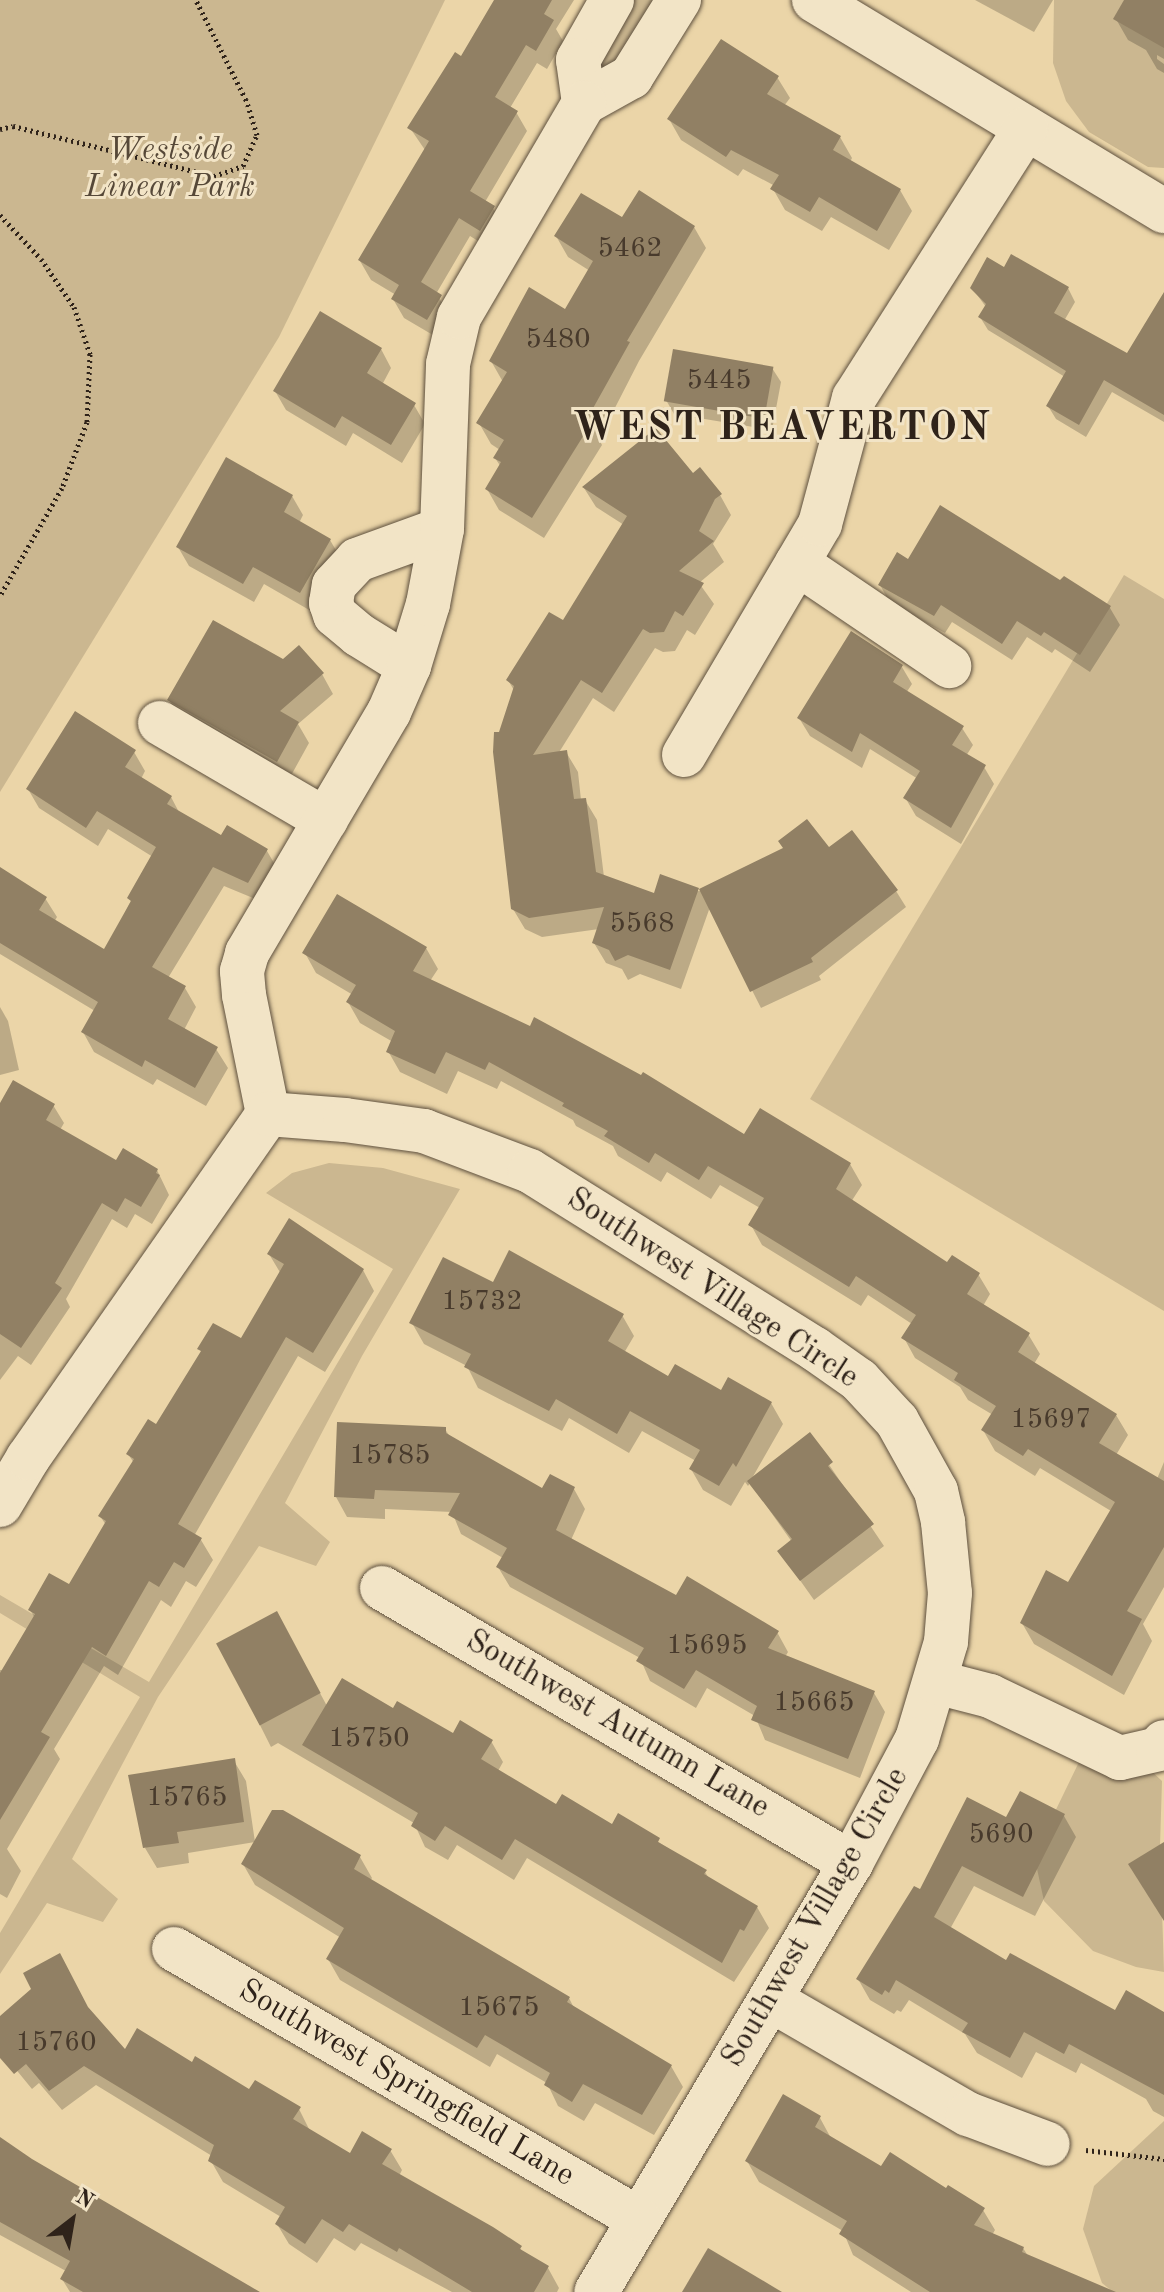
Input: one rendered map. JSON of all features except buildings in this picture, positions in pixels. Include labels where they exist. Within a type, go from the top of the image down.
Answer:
[{"type":"street","points":[[584,103],[578,60],[612,0]]},
{"type":"street","points":[[0,1505],[37,1445],[268,1114],[242,971],[256,934],[389,712],[409,666],[428,604],[442,529],[448,364],[459,317],[584,103],[631,77],[679,0]]},
{"type":"street","points":[[814,0],[1164,211]]},
{"type":"street","points":[[684,755],[820,524],[854,398],[1026,128]]},
{"type":"street","points":[[409,666],[359,635],[335,615],[331,603],[334,585],[357,560],[442,529]]},
{"type":"street","points":[[797,563],[949,666]]},
{"type":"street","points":[[160,723],[326,820]]},
{"type":"street","name":"Southwest Village Circle","points":[[268,1114],[424,1131],[530,1171],[815,1349],[859,1380],[897,1421],[936,1491],[943,1522],[950,1593],[946,1642],[917,1739],[851,1863],[596,2292]]},
{"type":"street","name":"Southwest Autumn Lane","points":[[382,1588],[851,1863]]},
{"type":"street","points":[[936,1682],[990,1696],[1120,1758],[1158,1749],[1164,1742]]},
{"type":"street","name":"Southwest Springfield Lane","points":[[174,1949],[639,2219]]},
{"type":"street","points":[[771,2000],[968,2114],[1048,2144]]},
{"type":"path","points":[[0,129],[13,126],[214,176],[243,166],[257,135],[246,100],[196,0]]},
{"type":"path","points":[[0,215],[41,259],[74,307],[90,354],[87,422],[67,475],[0,596]]},
{"type":"path","points":[[1048,2144],[1164,2159]]},
{"type":"green space","name":"Westside Linear Park","points":[[0,0],[445,0],[279,337],[0,792]]},
{"type":"green space","points":[[631,0],[663,0],[615,79],[591,66]]},
{"type":"green space","points":[[1054,0],[1164,0],[1164,168],[1148,167],[1089,132],[1066,101],[1053,63]]},
{"type":"green space","points":[[1124,575],[1164,599],[1164,1311],[810,1099]]},
{"type":"green space","points":[[329,1163],[383,1168],[460,1189],[362,1356],[285,1503],[330,1542],[316,1566],[259,1546],[158,1697],[72,1859],[118,1899],[103,1922],[47,1903],[0,1974],[0,1933],[140,1697],[0,1613],[0,1595],[149,1682],[393,1269],[266,1193],[292,1173]]},
{"type":"green space","points":[[1079,1762],[1145,1765],[1162,1781],[1160,1846],[1164,1972],[1136,1967],[1093,1951],[1044,1901],[1034,1855]]},
{"type":"green space","points":[[1164,2121],[1164,2292],[1113,2292],[1102,2283],[1083,2229],[1094,2186]]},
{"type":"district","name":"WEST BEAVERTON","points":[[782,429]]}]
